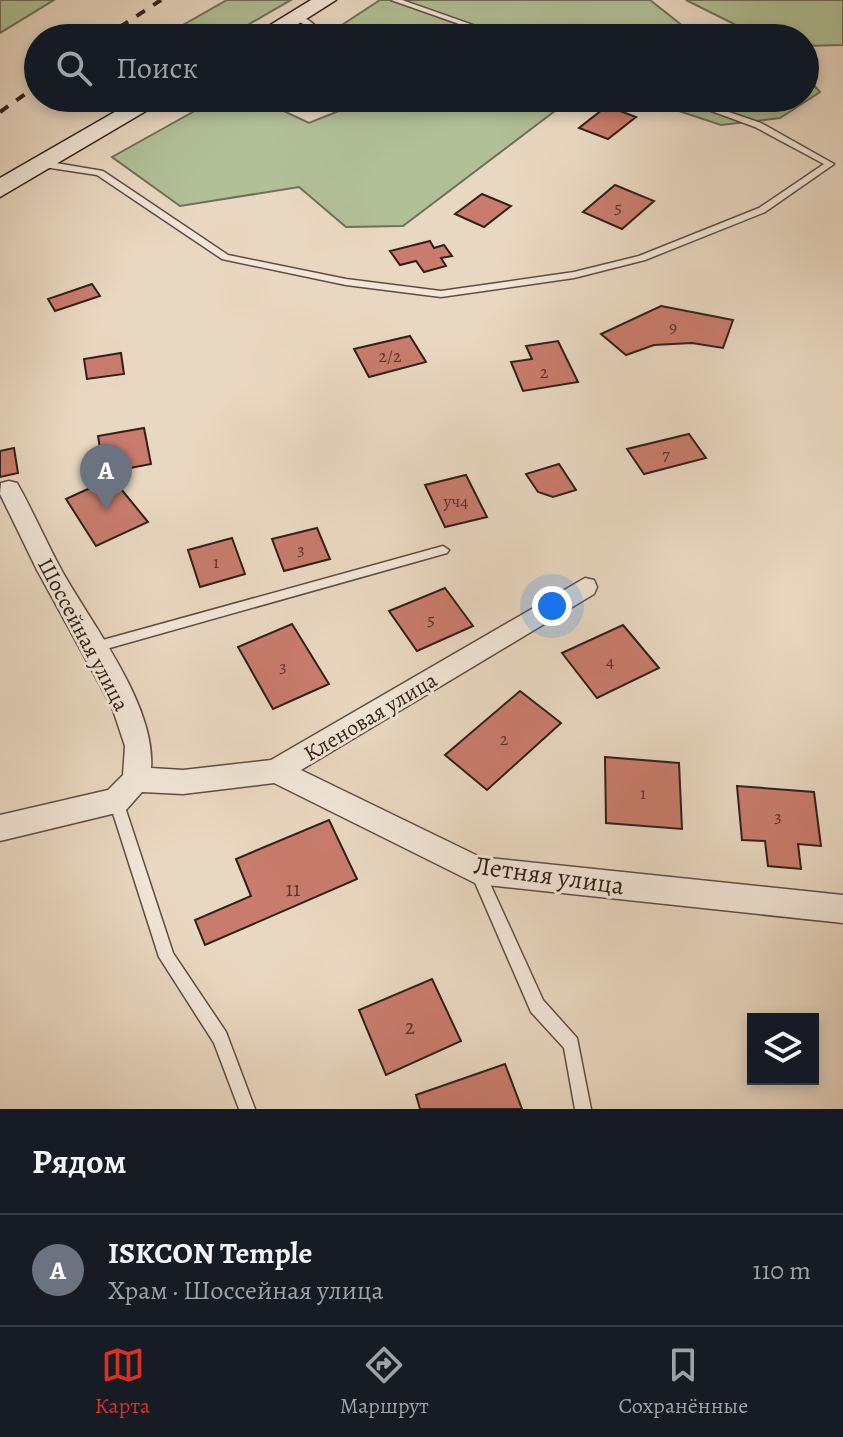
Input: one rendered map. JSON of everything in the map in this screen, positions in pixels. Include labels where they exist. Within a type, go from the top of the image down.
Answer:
[{"type":"main road","points":[[285,24],[326,0]]},
{"type":"main road","points":[[0,189],[132,112]]},
{"type":"street","name":"Шоссейная улица","points":[[9,489],[125,705],[139,746],[136,780]]},
{"type":"street","name":"Кленовая улица","points":[[136,780],[183,782],[276,771],[585,587]]},
{"type":"street","name":"Летняя улица","points":[[276,771],[477,870],[843,909]]},
{"type":"street","points":[[0,828],[116,801],[136,780]]},
{"type":"lane","points":[[395,0],[465,24]]},
{"type":"lane","points":[[297,17],[310,24]]},
{"type":"lane","points":[[44,164],[100,173],[225,257],[346,282],[441,294],[574,275],[642,258],[762,210],[830,164],[758,125],[720,112]]},
{"type":"lane","points":[[92,648],[443,550]]},
{"type":"lane","points":[[116,801],[167,957],[220,1038],[247,1109]]},
{"type":"lane","points":[[477,870],[537,1006],[571,1044],[583,1109]]},
{"type":"green space","points":[[0,0],[54,0],[0,33]]},
{"type":"green space","points":[[227,0],[291,0],[249,24],[185,24]]},
{"type":"green space","points":[[380,0],[650,0],[680,24],[344,24]]},
{"type":"green space","points":[[686,0],[843,0],[843,45],[819,46],[819,24],[734,24]]},
{"type":"green space","points":[[193,112],[286,112],[309,123],[336,112],[554,112],[403,226],[346,227],[299,187],[180,206],[112,157]]},
{"type":"green space","points":[[682,112],[789,112],[780,118],[721,125]]},
{"type":"building","points":[[599,112],[623,112],[636,117],[608,139],[579,128]]},
{"type":"building","points":[[615,185],[654,201],[622,229],[583,212]]},
{"type":"building","points":[[482,194],[511,206],[484,227],[455,214]]},
{"type":"building","points":[[430,241],[434,248],[444,245],[452,256],[441,258],[446,266],[424,272],[416,261],[400,265],[390,251]]},
{"type":"building","points":[[92,284],[100,296],[55,311],[48,299]]},
{"type":"building","points":[[661,306],[733,320],[723,348],[692,343],[654,345],[626,355],[601,334]]},
{"type":"building","points":[[410,336],[426,362],[369,377],[354,349]]},
{"type":"building","points":[[558,341],[578,382],[523,391],[511,362],[532,359],[526,346]]},
{"type":"building","points":[[121,353],[124,374],[87,379],[84,359]]},
{"type":"building","points":[[144,428],[151,464],[104,473],[98,436]]},
{"type":"building","points":[[689,434],[706,458],[644,474],[627,449]]},
{"type":"building","points":[[14,448],[18,473],[0,477],[0,451]]},
{"type":"building","points":[[559,464],[576,490],[553,497],[538,492],[526,474]]},
{"type":"building","points":[[466,475],[487,517],[445,527],[425,485]]},
{"type":"building","points":[[112,478],[148,522],[96,546],[66,499]]},
{"type":"building","points":[[317,528],[330,559],[284,571],[272,539]]},
{"type":"building","points":[[232,538],[245,574],[200,587],[188,550]]},
{"type":"building","points":[[445,588],[473,626],[417,651],[389,611]]},
{"type":"building","points":[[292,624],[329,684],[273,709],[238,647]]},
{"type":"building","points":[[623,625],[659,668],[597,698],[562,653]]},
{"type":"building","points":[[520,691],[561,723],[487,790],[445,755]]},
{"type":"building","points":[[605,757],[679,763],[682,829],[606,823]]},
{"type":"building","points":[[737,786],[814,792],[821,846],[798,844],[801,869],[768,866],[765,841],[742,840]]},
{"type":"building","points":[[329,820],[357,879],[205,945],[195,920],[251,896],[236,859]]},
{"type":"building","points":[[432,979],[461,1041],[386,1075],[359,1010]]},
{"type":"building","points":[[505,1064],[522,1109],[420,1109],[416,1095]]},
{"type":"railway","points":[[124,24],[161,0]]},
{"type":"railway","points":[[0,112],[24,95]]},
{"type":"place","name":"ISKCON Temple","points":[[106,510]]}]
